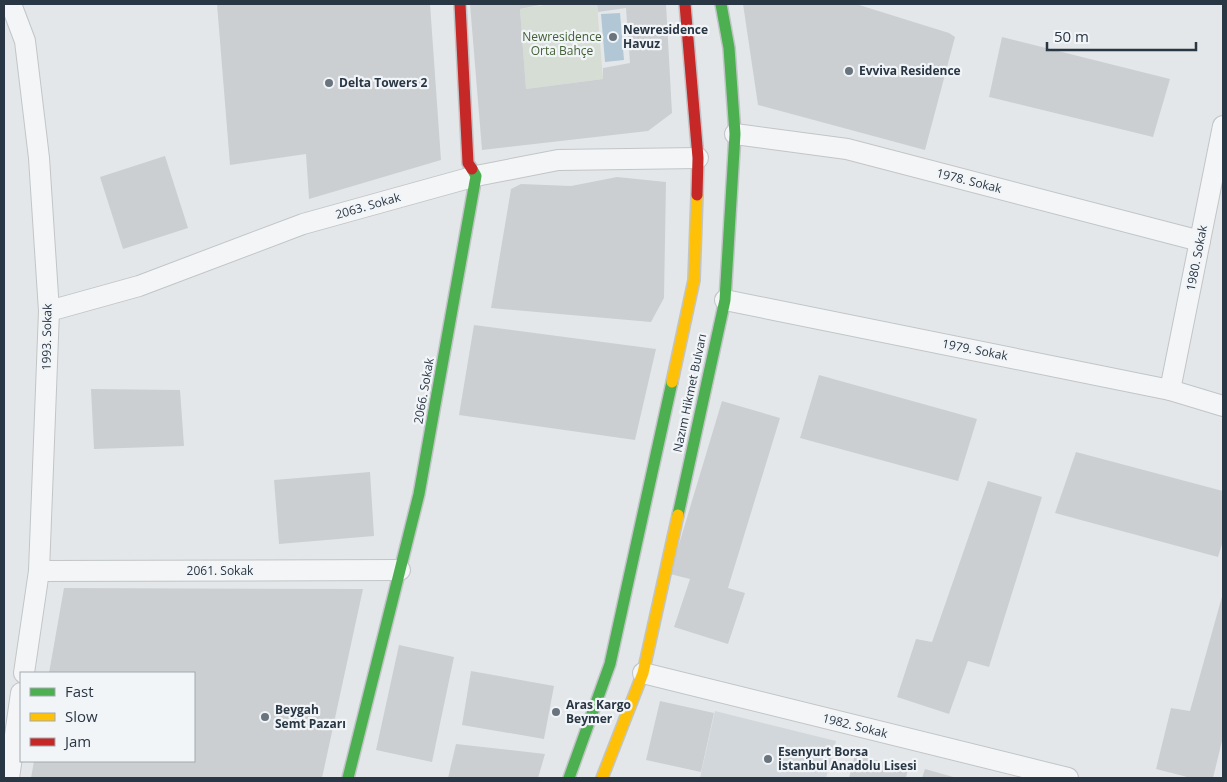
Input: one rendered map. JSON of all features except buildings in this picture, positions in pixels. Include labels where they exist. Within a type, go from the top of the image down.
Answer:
[{"type":"main road","points":[[460,4],[466,54],[468,163],[476,176]]},
{"type":"main road","name":"Nazım Hikmet Bulvarı","points":[[569,778],[614,665],[698,282],[698,158],[690,40],[685,4]]},
{"type":"main road","name":"Nazım Hikmet Bulvarı","points":[[602,778],[639,672],[721,297],[735,134],[729,48],[721,4]]},
{"type":"main road","name":"2066. Sokak","points":[[348,778],[420,494],[476,176]]},
{"type":"street","name":"1993. Sokak","points":[[11,4],[26,51],[39,158],[49,311],[39,571],[24,672]]},
{"type":"street","name":"1980. Sokak","points":[[1170,390],[1200,241],[1220,164],[1223,126]]},
{"type":"street","name":"1978. Sokak","points":[[735,134],[847,149],[967,171],[1200,241]]},
{"type":"street","name":"2063. Sokak","points":[[49,311],[139,286],[303,224],[476,176],[558,160],[698,158]]},
{"type":"street","name":"1979. Sokak","points":[[721,297],[1170,390],[1223,406]]},
{"type":"street","name":"2061. Sokak","points":[[39,571],[400,570]]},
{"type":"street","name":"1982. Sokak","points":[[639,672],[1068,778]]},
{"type":"street","points":[[9,778],[20,700]]},
{"type":"shaded area","name":"Esenyurt Borsa İstanbul Anadolu Lisesi","points":[[715,711],[836,741],[826,778],[700,778]]},
{"type":"green space","name":"Newresidence Orta Bahçe","points":[[551,4],[597,4],[603,79],[526,89],[520,9]]},
{"type":"water","name":"Newresidence Havuz","points":[[620,13],[624,60],[605,62],[601,14]]},
{"type":"traffic: fast","points":[[678,515],[725,300],[735,134],[729,48],[721,4]]},
{"type":"traffic: fast","points":[[348,778],[419,494],[476,176],[472,169]]},
{"type":"traffic: fast","points":[[569,778],[610,664],[672,382]]},
{"type":"traffic: slow","points":[[672,382],[694,280],[697,195]]},
{"type":"traffic: slow","points":[[602,778],[643,673],[678,515]]},
{"type":"traffic: jam","points":[[460,4],[468,163],[472,169]]},
{"type":"traffic: jam","points":[[685,4],[698,158],[697,195]]},
{"type":"place","name":"Newresidence Havuz","points":[[613,37]]},
{"type":"place","name":"Evviva Residence","points":[[849,71]]},
{"type":"place","name":"Delta Towers 2","points":[[329,83]]},
{"type":"place","name":"Aras Kargo Beymer","points":[[556,712]]},
{"type":"place","name":"Beygah Semt Pazarı","points":[[265,717]]},
{"type":"place","name":"Esenyurt Borsa İstanbul Anadolu Lisesi","points":[[768,759]]}]
